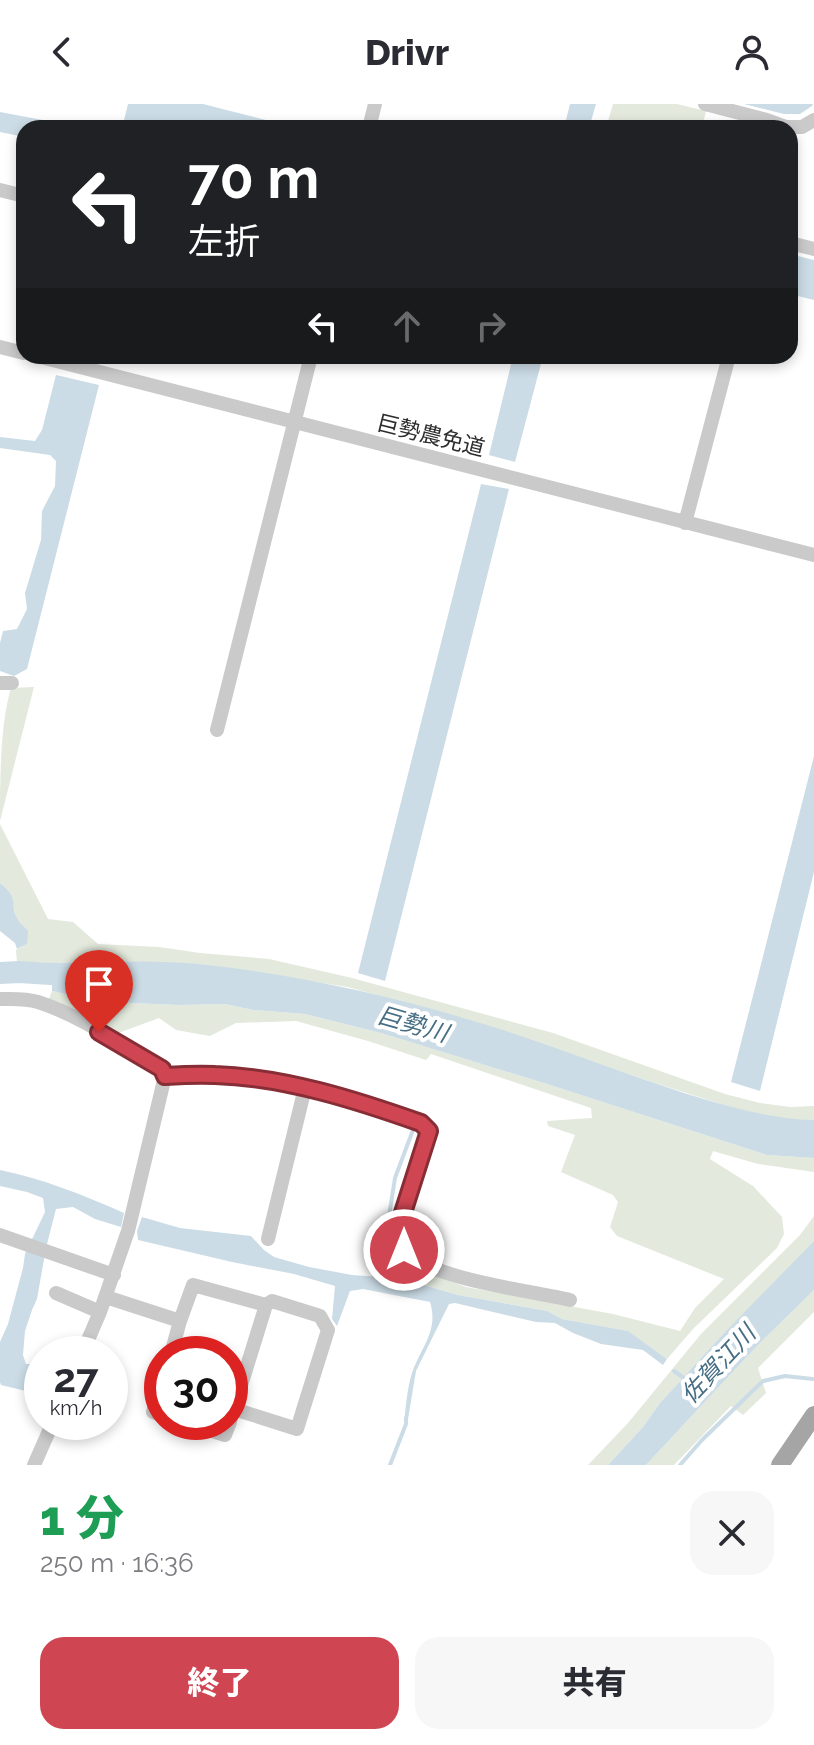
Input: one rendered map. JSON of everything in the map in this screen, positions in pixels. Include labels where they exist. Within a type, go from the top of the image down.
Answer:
[{"type":"main road","points":[[780,1465],[814,1415]]},
{"type":"street","points":[[705,104],[767,120]]},
{"type":"street","name":"巨勢農免道","points":[[68,364],[814,555]]},
{"type":"street","points":[[217,730],[309,364]]},
{"type":"street","points":[[685,523],[727,364]]},
{"type":"street","points":[[0,999],[19,998],[38,1002],[78,1020],[162,1069],[165,1076],[133,1214],[114,1275],[90,1336]]},
{"type":"street","points":[[165,1076],[216,1075],[305,1088],[421,1123],[429,1131],[400,1222],[399,1237],[404,1250],[415,1260],[464,1279],[570,1300]]},
{"type":"street","points":[[268,1239],[305,1088]]},
{"type":"street","points":[[0,1235],[114,1275]]},
{"type":"street","points":[[176,1336],[193,1285],[266,1305]]},
{"type":"street","points":[[56,1293],[100,1312]]},
{"type":"street","points":[[106,1297],[180,1321]]},
{"type":"street","points":[[248,1363],[266,1305],[272,1301],[320,1316],[328,1330],[297,1429],[248,1420]]},
{"type":"street","points":[[34,1465],[45,1440]]},
{"type":"shaded area","points":[[613,104],[677,104],[706,111],[704,120],[608,120]]},
{"type":"shaded area","points":[[34,687],[0,821],[7,703],[11,688]]},
{"type":"shaded area","points":[[0,824],[48,919],[73,922],[98,944],[269,959],[352,978],[553,1033],[725,1094],[760,1103],[814,1106],[814,1120],[787,1120],[737,1109],[510,1033],[348,987],[197,964],[17,962],[16,950],[27,944],[11,895],[0,883]]},
{"type":"shaded area","points":[[52,991],[83,998],[106,996],[130,1003],[225,1004],[253,1010],[305,1014],[381,1033],[767,1155],[814,1158],[814,1172],[758,1164],[713,1151],[710,1159],[753,1186],[782,1217],[784,1234],[777,1248],[694,1328],[667,1359],[627,1331],[562,1319],[547,1311],[458,1295],[415,1282],[401,1284],[382,1277],[383,1270],[406,1264],[466,1287],[613,1314],[680,1331],[695,1308],[724,1279],[617,1236],[610,1227],[618,1202],[613,1195],[561,1172],[575,1135],[548,1126],[547,1121],[592,1118],[591,1108],[431,1054],[426,1060],[296,1021],[236,1023],[210,1036],[176,1030],[159,1018],[113,1035],[48,1001]]},
{"type":"shaded area","points":[[814,1216],[814,1243],[724,1333],[608,1465],[588,1465],[628,1423],[701,1334],[800,1235]]},
{"type":"shaded area","points":[[814,1290],[814,1312],[758,1368],[766,1393],[743,1415],[731,1406],[674,1465],[646,1465],[756,1347]]},
{"type":"water","points":[[128,104],[203,104],[266,120],[124,120]]},
{"type":"water","points":[[570,104],[596,104],[591,120],[566,120]]},
{"type":"water","points":[[744,104],[813,104],[800,114],[784,114]]},
{"type":"water","points":[[0,112],[42,120],[16,120],[16,135],[0,132]]},
{"type":"water","points":[[798,256],[814,260],[814,300],[798,296]]},
{"type":"water","points":[[511,364],[541,364],[515,462],[489,455]]},
{"type":"water","points":[[56,375],[99,385],[27,669],[14,676],[0,671],[0,643],[3,631],[17,629],[27,609],[25,593],[41,540],[42,511],[55,486],[56,461],[50,455],[0,448],[0,437],[35,441],[42,430]]},
{"type":"water","points":[[481,484],[509,489],[385,981],[358,973]]},
{"type":"water","points":[[814,756],[814,872],[760,1091],[731,1082]]},
{"type":"water","points":[[0,883],[13,898],[16,915],[28,931],[27,944],[17,949],[15,943],[0,931]]},
{"type":"water","points":[[52,963],[187,963],[238,969],[357,990],[435,1010],[716,1103],[764,1114],[814,1120],[814,1158],[767,1155],[381,1033],[305,1014],[253,1010],[225,1004],[130,1003],[106,996],[83,998],[52,991]]},
{"type":"water","points":[[0,1170],[63,1188],[124,1213],[121,1227],[95,1219],[73,1207],[56,1209],[37,1299],[24,1336],[24,1391],[1,1385],[0,1342],[8,1324],[25,1254],[45,1212],[43,1198],[0,1186]]},
{"type":"water","points":[[142,1217],[180,1228],[251,1236],[274,1257],[309,1267],[382,1277],[401,1284],[414,1282],[458,1295],[547,1311],[562,1319],[628,1331],[667,1359],[663,1365],[643,1350],[601,1344],[555,1323],[449,1304],[416,1371],[407,1425],[404,1423],[410,1379],[431,1330],[430,1302],[363,1289],[350,1291],[337,1326],[332,1319],[335,1286],[138,1240],[137,1231]]},
{"type":"water","name":"佐賀江川","points":[[814,1241],[814,1290],[646,1465],[608,1465],[724,1333]]},
{"type":"waterway","name":"巨勢川","points":[[0,973],[83,976]]},
{"type":"waterway","points":[[379,1279],[395,1178],[413,1130]]},
{"type":"waterway","name":"佐賀江川","points":[[674,1371],[688,1381]]},
{"type":"waterway","points":[[680,1465],[763,1381],[785,1376],[813,1379]]},
{"type":"waterway","points":[[390,1465],[406,1418]]},
{"type":"route","points":[[99,1032],[162,1069],[165,1076],[216,1075],[305,1088],[421,1123],[429,1131],[400,1222],[399,1237],[404,1250]]}]
